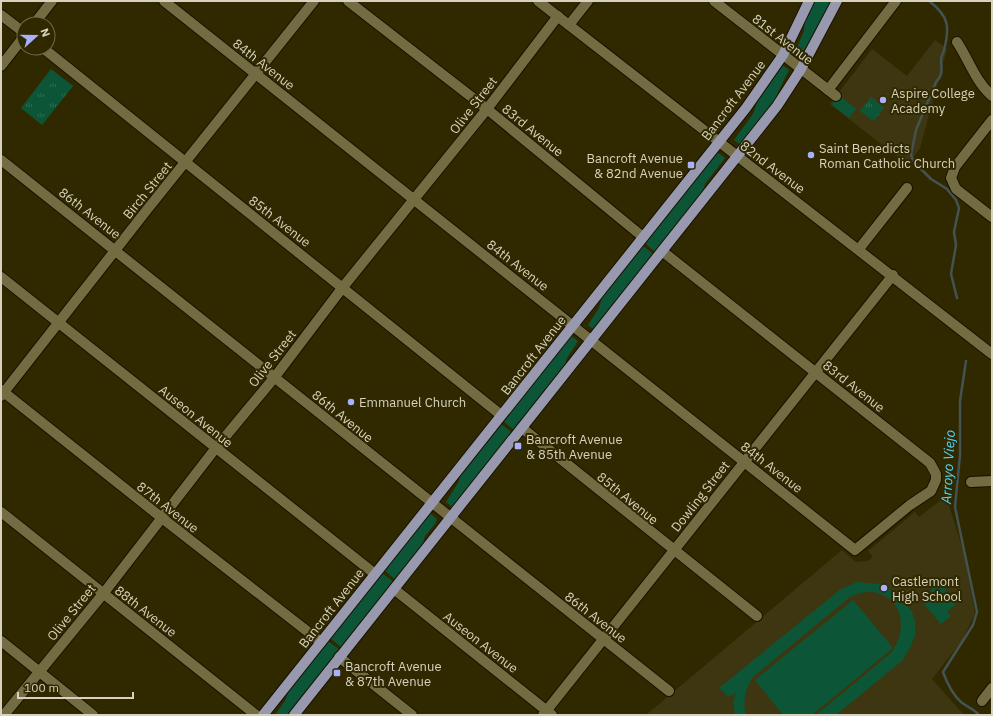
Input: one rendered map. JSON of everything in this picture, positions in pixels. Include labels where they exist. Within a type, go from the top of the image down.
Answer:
[{"type":"main road","name":"Bancroft Avenue","points":[[263,715],[746,108],[782,55],[809,1]]},
{"type":"main road","points":[[294,715],[777,106],[801,70],[837,1]]},
{"type":"street","points":[[40,16],[52,1]]},
{"type":"street","name":"84th Avenue","points":[[164,1],[855,550]]},
{"type":"street","name":"Birch Street","points":[[2,393],[314,1]]},
{"type":"street","name":"83rd Avenue","points":[[348,1],[487,109],[643,237]]},
{"type":"street","name":"82nd Avenue","points":[[538,1],[893,275],[992,354]]},
{"type":"street","points":[[569,25],[588,1]]},
{"type":"street","name":"81st Avenue","points":[[714,1],[832,93],[896,1]]},
{"type":"street","points":[[1,15],[16,29]]},
{"type":"street","name":"Olive Street","points":[[4,715],[103,594],[215,448],[274,378],[343,287],[487,109],[558,16]]},
{"type":"street","points":[[956,42],[966,56],[977,79],[992,96]]},
{"type":"street","points":[[1,66],[16,45]]},
{"type":"street","name":"85th Avenue","points":[[53,56],[502,415]]},
{"type":"street","points":[[992,120],[951,174],[951,181],[956,189],[992,217]]},
{"type":"street","name":"86th Avenue","points":[[1,160],[431,504],[669,691]]},
{"type":"street","points":[[859,249],[907,188]]},
{"type":"street","name":"83rd Avenue","points":[[662,251],[930,463],[936,474],[934,486],[931,491],[910,505],[855,550]]},
{"type":"street","name":"Dowling Street","points":[[547,713],[603,639],[893,275]]},
{"type":"street","name":"Auseon Avenue","points":[[1,277],[375,574]]},
{"type":"street","name":"87th Avenue","points":[[2,393],[321,642]]},
{"type":"street","name":"85th Avenue","points":[[522,428],[757,616]]},
{"type":"street","points":[[971,482],[992,481]]},
{"type":"street","name":"88th Avenue","points":[[1,512],[256,715]]},
{"type":"street","name":"Auseon Avenue","points":[[394,589],[547,713]]},
{"type":"street","points":[[1,641],[93,715]]},
{"type":"street","points":[[339,658],[412,715]]},
{"type":"street","points":[[982,701],[992,688]]},
{"type":"shaded area","name":"Aspire College Academy","points":[[935,40],[947,49],[920,148],[908,165],[830,104],[872,49],[907,76]]},
{"type":"shaded area","name":"Castlemont High School","points":[[946,496],[964,553],[975,614],[961,642],[932,679],[964,715],[646,715],[842,550],[856,562],[867,561],[873,557],[868,551],[915,512],[919,517]]},
{"type":"green space","points":[[814,1],[831,1],[802,56],[795,52],[804,31],[805,20]]},
{"type":"green space","points":[[782,65],[789,70],[773,105],[742,146],[734,140],[753,114],[758,100]]},
{"type":"green space","points":[[51,69],[73,86],[42,125],[21,108]]},
{"type":"green space","points":[[839,95],[856,109],[849,118],[832,105]]},
{"type":"green space","points":[[871,97],[884,108],[874,121],[860,111]]},
{"type":"green space","points":[[717,152],[725,158],[705,184],[701,197],[656,253],[645,243]]},
{"type":"green space","points":[[643,246],[655,255],[594,330],[588,325],[599,308],[602,297]]},
{"type":"green space","points":[[571,336],[578,341],[567,358],[563,370],[515,431],[503,421]]},
{"type":"green space","points":[[501,424],[513,433],[453,508],[446,502],[458,483],[461,474]]},
{"type":"green space","points":[[430,513],[437,519],[435,524],[425,536],[422,547],[396,580],[384,570]]},
{"type":"green space","points":[[382,573],[394,582],[342,648],[330,638]]},
{"type":"green space","points":[[857,582],[880,584],[898,594],[912,612],[915,621],[915,635],[903,660],[836,715],[816,715],[891,653],[900,635],[900,616],[897,607],[891,600],[883,595],[872,592],[864,592],[851,596],[752,678],[745,696],[744,705],[746,715],[735,715],[733,702],[736,692],[729,697],[719,688],[841,589]]},
{"type":"green space","points":[[940,583],[957,603],[947,612],[951,616],[941,624],[923,603],[933,595],[930,591]]},
{"type":"green space","points":[[853,600],[893,648],[812,715],[783,715],[755,680]]},
{"type":"green space","points":[[328,641],[340,650],[288,715],[275,715],[285,701],[289,690]]},
{"type":"waterway","name":"Arroyo Viejo","points":[[929,1],[936,6],[944,17],[947,35],[941,58],[941,74],[936,82],[916,130],[911,155],[914,162],[931,179],[947,189],[956,200],[959,208],[954,232],[956,245],[951,274],[957,298]]},
{"type":"waterway","name":"Arroyo Viejo","points":[[966,361],[960,401],[960,455],[955,507],[977,612],[973,625],[943,672],[952,692],[961,702],[979,715]]},
{"type":"place","name":"Aspire College Academy","points":[[883,100]]},
{"type":"place","name":"Saint Benedicts Roman Catholic Church","points":[[811,155]]},
{"type":"place","name":"Bancroft Avenue & 82nd Avenue","points":[[691,165]]},
{"type":"place","name":"Emmanuel Church","points":[[351,402]]},
{"type":"place","name":"Bancroft Avenue & 85th Avenue","points":[[518,446]]},
{"type":"place","name":"Castlemont High School","points":[[884,588]]},
{"type":"place","name":"Bancroft Avenue & 87th Avenue","points":[[337,673]]}]
